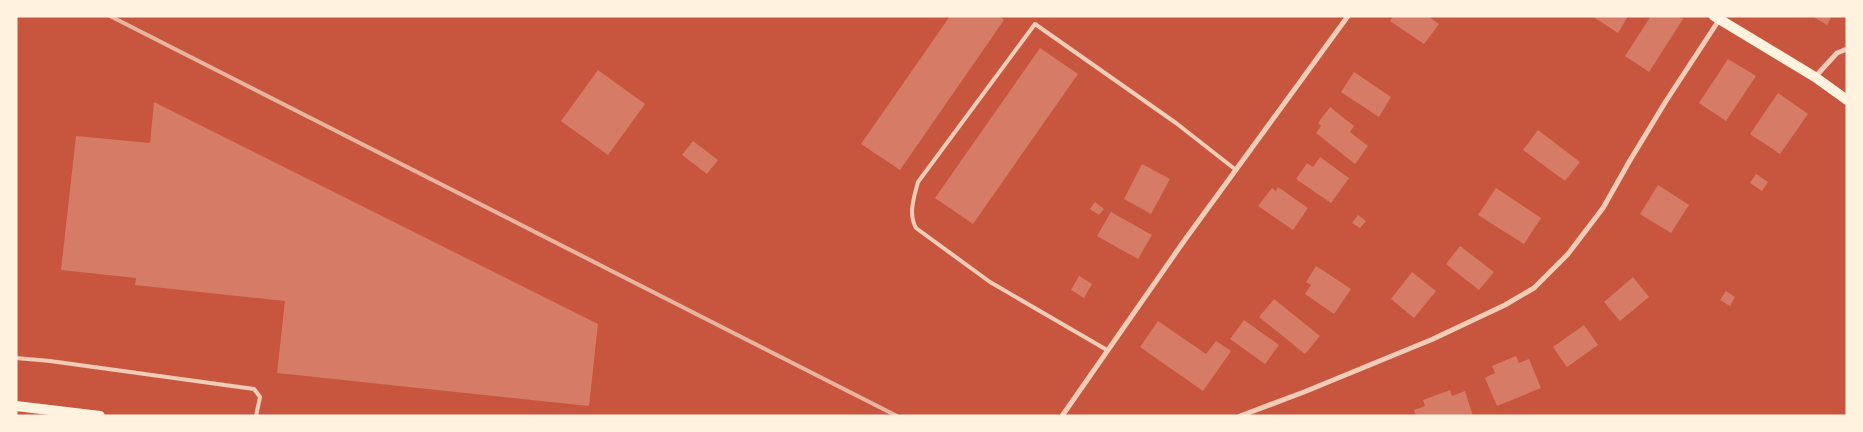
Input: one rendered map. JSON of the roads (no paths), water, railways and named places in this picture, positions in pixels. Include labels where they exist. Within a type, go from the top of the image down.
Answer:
[{"type":"main road","points":[[1716,18],[1814,77],[1847,100]]},
{"type":"main road","points":[[16,406],[100,416]]},
{"type":"street","points":[[1062,416],[1107,350],[1348,16]]},
{"type":"street","points":[[1240,416],[1433,339],[1505,305],[1534,288],[1568,254],[1603,208],[1716,18]]},
{"type":"street","points":[[1814,77],[1837,53],[1847,49]]},
{"type":"lane","points":[[1107,350],[990,282],[916,228],[912,211],[918,182],[1035,24],[1140,97],[1236,170]]},
{"type":"lane","points":[[16,358],[254,389],[260,397],[256,416]]},
{"type":"railway","points":[[110,16],[897,416]]}]
